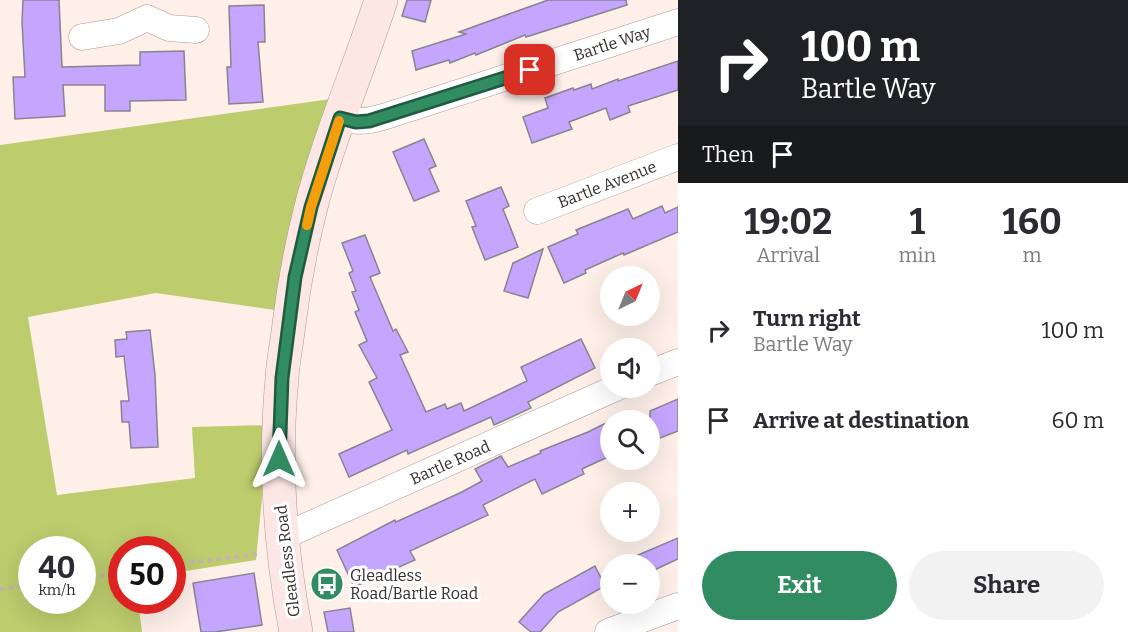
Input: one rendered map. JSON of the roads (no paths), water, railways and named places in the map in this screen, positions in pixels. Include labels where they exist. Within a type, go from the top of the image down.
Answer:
[{"type":"main road","name":"Gleadless Road","points":[[296,632],[283,544],[279,476],[281,390],[295,277],[311,207],[381,0]]},
{"type":"street","points":[[82,37],[119,31],[148,9],[169,28],[196,30]]},
{"type":"street","name":"Bartle Way","points":[[340,118],[356,122],[369,121],[678,22]]},
{"type":"street","name":"Bartle Avenue","points":[[537,211],[678,158]]},
{"type":"street","points":[[660,369],[678,362]]},
{"type":"street","name":"Bartle Road","points":[[283,544],[600,395]]},
{"type":"street","points":[[608,632],[678,606]]},
{"type":"place","name":"Gleadless Road/Bartle Road","points":[[327,584]]}]
